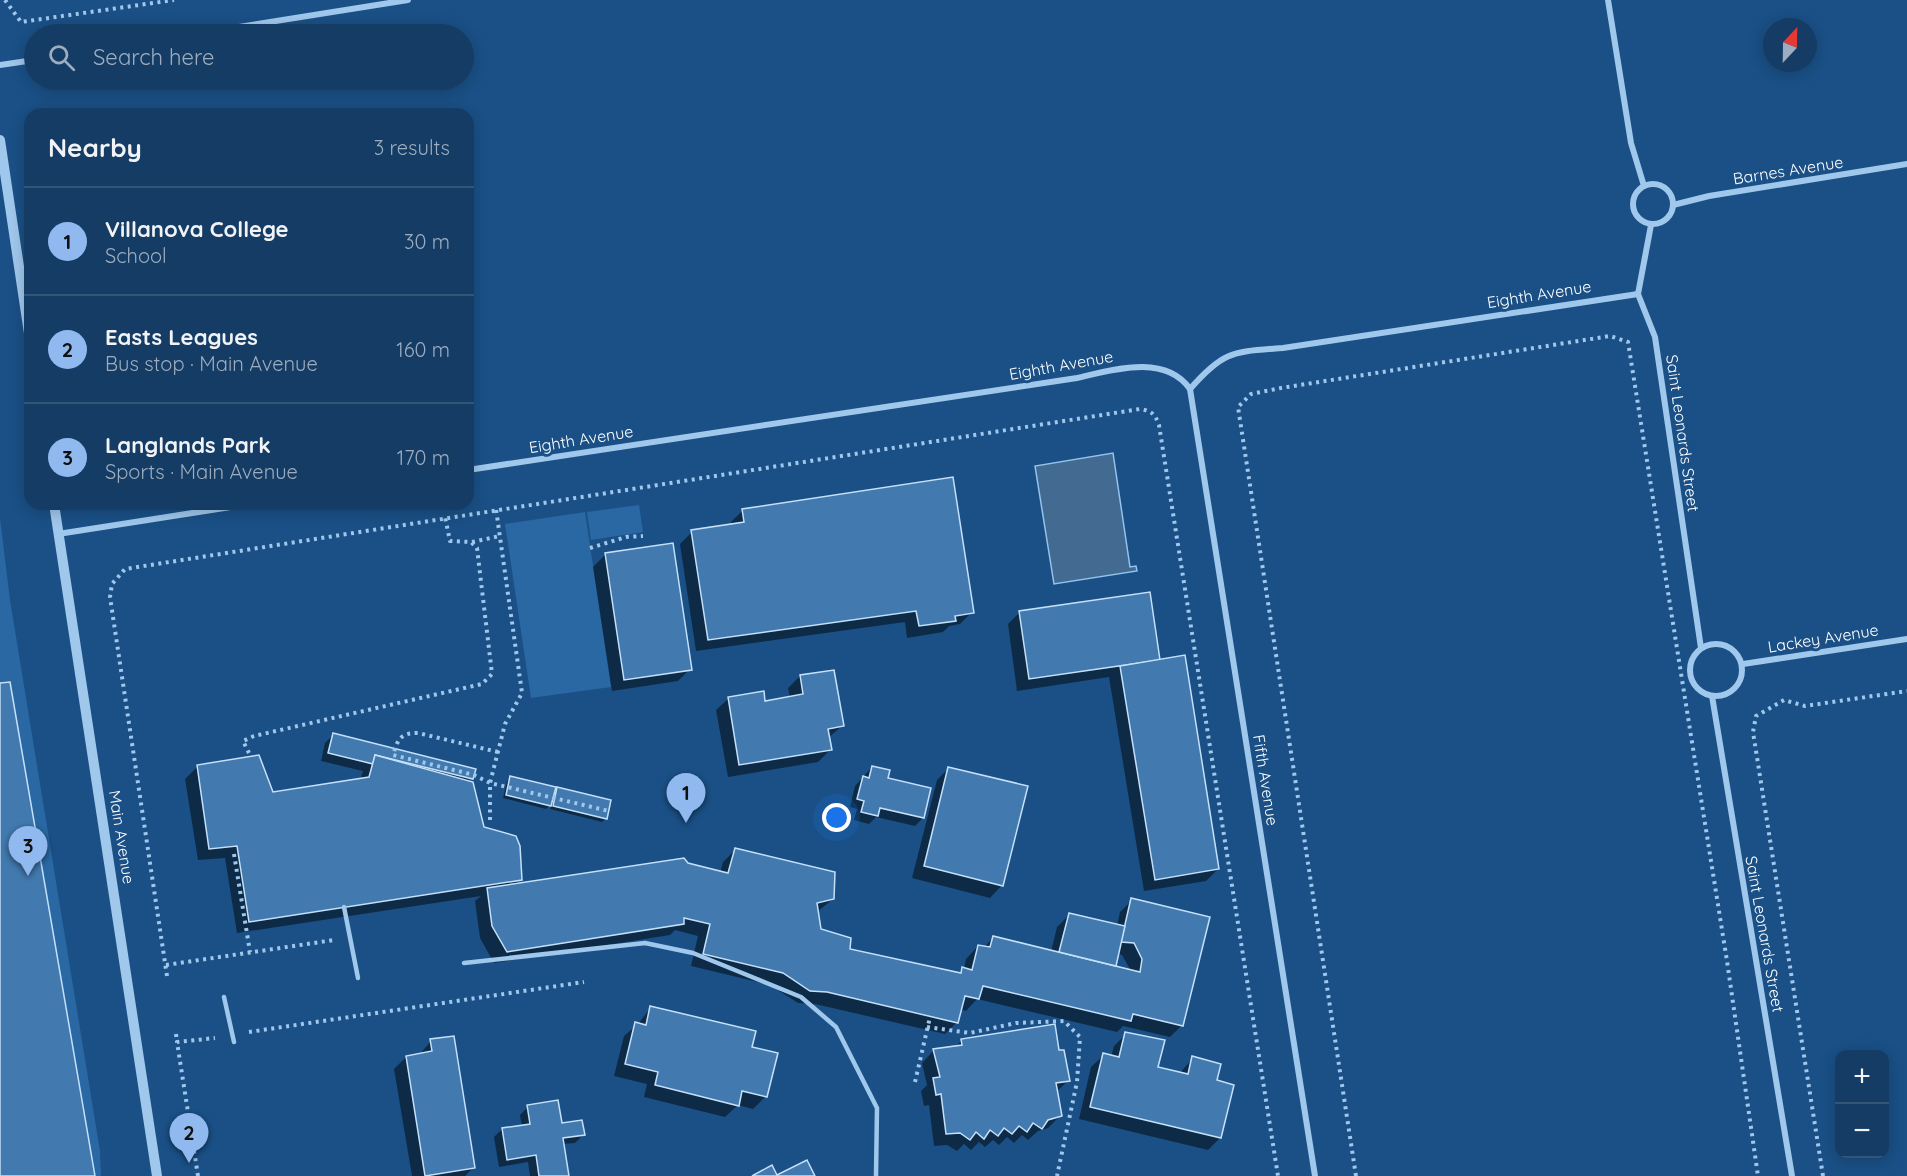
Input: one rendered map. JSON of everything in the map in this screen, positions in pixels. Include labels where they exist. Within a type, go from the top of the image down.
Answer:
[{"type":"street","points":[[258,24],[408,0]]},
{"type":"street","points":[[1608,0],[1631,143],[1644,186]]},
{"type":"street","points":[[0,65],[24,61]]},
{"type":"street","points":[[0,140],[24,300]]},
{"type":"street","name":"Barnes Avenue","points":[[1673,205],[1709,196],[1907,164]]},
{"type":"street","points":[[1650,184],[1664,187],[1669,192],[1673,205],[1672,212],[1664,222],[1651,225],[1639,219],[1633,208],[1635,195],[1644,186],[1650,184]]},
{"type":"street","points":[[1638,294],[1651,225]]},
{"type":"street","name":"Eighth Avenue","points":[[474,469],[1077,378],[1127,367],[1172,372],[1184,380],[1190,389],[1207,370],[1233,352],[1283,348],[1638,294]]},
{"type":"street","name":"Saint Leonards Street","points":[[1638,294],[1655,337],[1701,648]]},
{"type":"street","name":"Fifth Avenue","points":[[1190,389],[1315,1176]]},
{"type":"street","name":"Main Avenue","points":[[55,510],[134,1010],[157,1176]]},
{"type":"street","points":[[58,534],[212,510]]},
{"type":"street","name":"Lackey Avenue","points":[[1743,664],[1907,639]]},
{"type":"street","points":[[1710,644],[1731,648],[1743,664],[1743,675],[1739,684],[1722,696],[1712,696],[1694,685],[1690,675],[1694,655],[1701,648],[1710,644]]},
{"type":"street","name":"Saint Leonards Street","points":[[1712,696],[1792,1176]]},
{"type":"lane","points":[[345,908],[358,978]]},
{"type":"lane","points":[[464,963],[645,943],[693,953],[801,998],[836,1027],[877,1108],[876,1176]]},
{"type":"lane","points":[[224,997],[234,1042]]},
{"type":"path","points":[[5,0],[21,22],[174,0]]},
{"type":"path","points":[[1356,1176],[1238,407],[1251,394],[1281,388],[1610,336],[1628,342],[1727,961],[1758,1176]]},
{"type":"path","points":[[167,976],[110,597],[112,584],[125,568],[1140,409],[1156,415],[1160,425],[1278,1176]]},
{"type":"path","points":[[490,820],[490,783],[504,724],[522,693],[496,509]]},
{"type":"path","points":[[446,516],[450,541],[471,542],[500,536]]},
{"type":"path","points":[[590,549],[626,537],[643,536]]},
{"type":"path","points":[[249,753],[243,741],[254,736],[482,684],[489,679],[492,674],[477,548],[471,542]]},
{"type":"path","points":[[1823,1176],[1753,732],[1756,716],[1784,700],[1805,706],[1907,691]]},
{"type":"path","points":[[498,752],[418,733],[405,733],[399,737],[393,754],[474,775],[490,783],[609,811]]},
{"type":"path","points":[[234,854],[250,952]]},
{"type":"path","points":[[166,965],[350,938]]},
{"type":"path","points":[[177,1042],[584,982]]},
{"type":"path","points":[[915,1082],[930,1017]]},
{"type":"path","points":[[927,1028],[970,1033],[1016,1023],[1065,1021],[1080,1037],[1077,1082],[1057,1176]]},
{"type":"path","points":[[176,1034],[198,1176]]},
{"type":"shaded area","points":[[1113,453],[1130,567],[1136,566],[1137,571],[1054,584],[1035,466]]},
{"type":"shaded area","points":[[639,505],[643,532],[591,540],[587,512]]},
{"type":"shaded area","points":[[585,512],[611,687],[531,698],[505,524]]},
{"type":"shaded area","points":[[0,518],[10,600],[100,1151],[101,1176],[0,1176]]},
{"type":"building","points":[[953,477],[974,613],[955,616],[956,621],[919,626],[916,611],[708,640],[691,530],[744,522],[742,509]]},
{"type":"building","points":[[673,543],[692,670],[624,680],[605,553]]},
{"type":"building","points":[[1150,592],[1160,660],[1029,679],[1019,611]]},
{"type":"building","points":[[1185,655],[1219,869],[1155,880],[1120,666]]},
{"type":"building","points":[[834,670],[844,726],[828,729],[832,750],[739,765],[728,697],[764,691],[765,701],[803,694],[800,675]]},
{"type":"building","points":[[10,682],[95,1176],[0,1176],[0,683]]},
{"type":"building","points":[[333,733],[476,769],[473,779],[375,755],[373,764],[328,753]]},
{"type":"building","points":[[259,755],[273,792],[369,777],[375,755],[473,782],[484,827],[516,836],[520,846],[522,880],[249,922],[237,846],[209,849],[197,765]]},
{"type":"building","points":[[872,766],[890,770],[888,778],[931,788],[924,818],[880,808],[878,816],[861,812],[864,801],[857,799],[863,776],[869,778]]},
{"type":"building","points":[[948,767],[1028,786],[1003,886],[924,866]]},
{"type":"building","points":[[510,776],[556,787],[551,806],[506,795]]},
{"type":"building","points":[[557,787],[611,800],[607,819],[553,806]]},
{"type":"building","points":[[735,848],[835,872],[834,899],[817,903],[821,929],[851,938],[850,949],[961,973],[962,967],[972,970],[978,945],[990,947],[993,936],[1140,972],[1142,959],[1134,943],[1121,942],[1131,898],[1210,917],[1183,1026],[1133,1014],[1131,1021],[983,986],[979,999],[965,996],[958,1023],[827,992],[810,991],[783,973],[703,954],[710,924],[684,918],[684,924],[507,952],[492,926],[487,888],[684,858],[688,863],[728,873]]},
{"type":"building","points":[[1069,913],[1125,926],[1116,966],[1059,952]]},
{"type":"building","points":[[650,1006],[756,1031],[752,1047],[778,1053],[767,1097],[742,1091],[739,1106],[655,1085],[658,1072],[625,1064],[635,1022],[646,1025]]},
{"type":"building","points":[[1055,1024],[1059,1050],[1064,1050],[1070,1081],[1056,1083],[1062,1116],[1048,1120],[1042,1129],[1033,1123],[1027,1132],[1019,1126],[1012,1134],[1004,1128],[998,1136],[990,1130],[984,1139],[976,1132],[970,1140],[960,1133],[946,1134],[941,1094],[936,1095],[933,1078],[940,1077],[933,1049],[962,1045],[961,1039]]},
{"type":"building","points":[[1125,1032],[1165,1040],[1158,1067],[1188,1074],[1192,1056],[1221,1064],[1217,1080],[1234,1085],[1221,1138],[1090,1107],[1103,1053],[1119,1057]]},
{"type":"building","points":[[454,1036],[475,1168],[425,1176],[406,1056],[432,1051],[430,1039]]},
{"type":"building","points":[[558,1100],[562,1123],[582,1120],[585,1135],[563,1138],[569,1176],[539,1176],[536,1155],[507,1160],[502,1128],[530,1124],[527,1105]]},
{"type":"building","points":[[807,1160],[815,1176],[752,1176],[772,1165],[777,1175]]},
{"type":"place","name":"Villanova College","points":[[686,823]]},
{"type":"place","name":"Langlands Park","points":[[28,876]]},
{"type":"place","name":"Easts Leagues","points":[[189,1163]]}]
